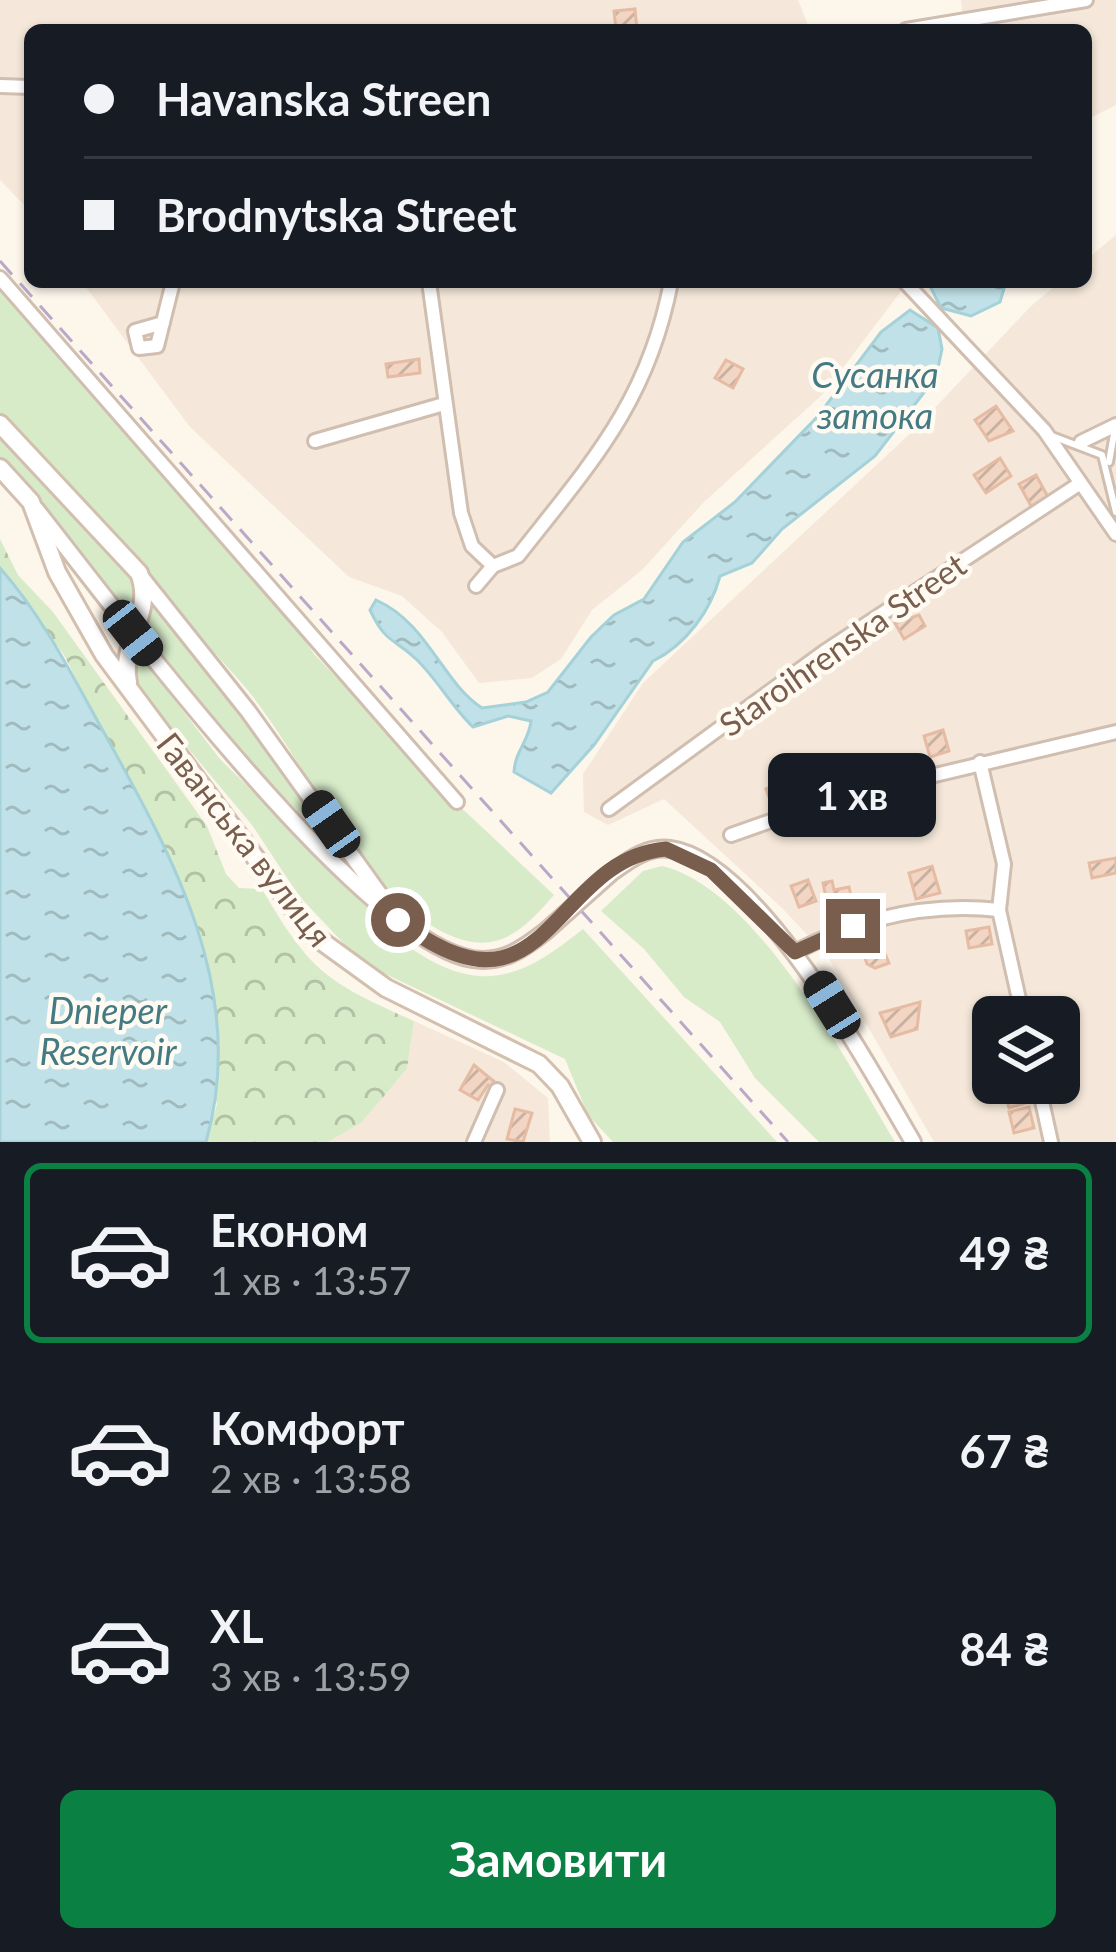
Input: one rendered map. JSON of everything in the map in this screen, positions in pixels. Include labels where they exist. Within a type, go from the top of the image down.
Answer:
[{"type":"main road","points":[[0,424],[139,573],[145,604],[125,661],[131,690]]},
{"type":"main road","points":[[0,468],[31,502]]},
{"type":"main road","name":"Гаванська вулиця","points":[[31,502],[74,608],[313,934],[386,988],[539,1064],[560,1086],[592,1142]]},
{"type":"street","points":[[942,24],[1086,0]]},
{"type":"street","points":[[0,278],[457,802]]},
{"type":"street","points":[[163,323],[172,288]]},
{"type":"street","points":[[430,288],[461,513],[472,546],[493,566]]},
{"type":"street","points":[[476,586],[493,566],[518,556],[620,424],[649,367],[669,288]]},
{"type":"street","points":[[911,288],[1043,430],[1116,534]]},
{"type":"street","points":[[315,441],[444,404]]},
{"type":"street","points":[[1081,442],[1116,425]]},
{"type":"street","name":"Staroihrenska Street","points":[[609,808],[824,652],[1079,484]]},
{"type":"street","points":[[31,502],[226,747],[398,920],[434,945],[476,960],[511,956],[611,873],[651,850],[685,854],[711,870],[795,952],[913,1142]]},
{"type":"street","points":[[139,573],[248,711],[398,920]]},
{"type":"street","points":[[730,835],[779,815],[1116,732]]},
{"type":"street","points":[[980,762],[1004,864],[999,910],[1018,996]]},
{"type":"street","points":[[795,952],[831,933],[924,909],[956,905],[999,910]]},
{"type":"street","points":[[474,1142],[497,1090]]},
{"type":"street","points":[[1042,1104],[1051,1142]]},
{"type":"lane","points":[[1116,425],[1109,466],[1116,512]]},
{"type":"lane","points":[[1043,430],[1066,445],[1081,442],[1109,466]]},
{"type":"shaded area","points":[[0,0],[798,0],[808,24],[24,24],[24,205],[0,180]]},
{"type":"shaded area","points":[[961,0],[1116,0],[1116,105],[1092,117],[1092,24],[964,24]]},
{"type":"shaded area","points":[[1116,235],[1116,1142],[934,1142],[828,957],[782,908],[664,799],[608,825],[584,812],[583,774],[643,683],[916,428],[1053,288],[1092,288],[1092,255]]},
{"type":"shaded area","points":[[86,288],[903,288],[823,394],[704,502],[642,570],[592,610],[561,659],[532,678],[479,683],[442,632],[402,596],[349,577],[190,427]]},
{"type":"shaded area","points":[[414,1021],[504,1062],[548,1098],[550,1142],[328,1142],[361,1123],[407,1069]]},
{"type":"green space","points":[[0,284],[286,611],[314,654],[452,799],[554,895],[533,918],[498,940],[470,942],[454,937],[420,918],[362,858],[239,680],[0,415]]},
{"type":"green space","points":[[0,434],[136,584],[132,620],[0,457]]},
{"type":"green space","points":[[0,539],[18,575],[53,612],[207,826],[226,874],[239,888],[262,889],[294,940],[324,972],[360,996],[414,1021],[407,1069],[361,1123],[328,1142],[206,1142],[217,1104],[99,724],[64,655],[0,568]]},
{"type":"green space","points":[[152,602],[259,738],[346,860],[233,745],[142,634]]},
{"type":"green space","points":[[136,650],[220,759],[409,947],[457,972],[499,975],[540,960],[583,929],[777,1142],[613,1142],[588,1115],[565,1059],[379,971],[346,946],[299,896],[252,825],[141,692],[134,677]]},
{"type":"green space","points":[[662,866],[697,881],[765,942],[825,1026],[895,1142],[819,1142],[755,1078],[720,1022],[684,997],[644,949],[601,911],[643,871]]},
{"type":"water","name":"Сусанка затока","points":[[931,288],[1004,288],[1000,302],[971,316],[941,308]]},
{"type":"water","name":"Сусанка затока","points":[[910,310],[938,328],[942,349],[936,377],[875,456],[782,529],[752,563],[720,576],[696,625],[653,661],[594,745],[551,793],[514,772],[531,721],[508,716],[473,727],[424,667],[376,621],[370,610],[376,600],[409,623],[482,708],[526,702],[548,692],[591,637],[614,615],[644,599],[683,542],[735,502],[818,416],[881,332]]},
{"type":"water","name":"Dnieper Reservoir","points":[[0,568],[56,646],[129,777],[197,927],[218,1032],[217,1086],[206,1142],[0,1142]]},
{"type":"building","points":[[635,9],[636,24],[615,24],[614,11]]},
{"type":"building","points":[[419,359],[420,373],[388,377],[386,364]]},
{"type":"building","points":[[726,360],[743,369],[733,388],[715,378]]},
{"type":"building","points":[[996,406],[1013,431],[989,441],[975,420]]},
{"type":"building","points":[[1000,458],[1011,476],[986,493],[974,475]]},
{"type":"building","points":[[1036,475],[1048,497],[1031,506],[1019,484]]},
{"type":"building","points":[[919,615],[925,626],[904,639],[895,623]]},
{"type":"building","points":[[943,730],[949,751],[930,757],[924,736]]},
{"type":"building","points":[[783,783],[790,801],[773,808],[766,789]]},
{"type":"building","points":[[1116,858],[1116,873],[1092,878],[1089,863]]},
{"type":"building","points":[[932,866],[940,893],[916,899],[909,873]]},
{"type":"building","points":[[808,880],[816,901],[799,907],[791,886]]},
{"type":"building","points":[[832,881],[834,890],[849,887],[854,909],[837,913],[835,901],[827,903],[823,883]]},
{"type":"building","points":[[989,927],[992,944],[969,948],[966,931]]},
{"type":"building","points":[[877,935],[889,963],[875,968],[867,964],[859,941]]},
{"type":"building","points":[[920,1002],[917,1029],[891,1037],[880,1013]]},
{"type":"building","points":[[474,1065],[496,1083],[493,1088],[488,1085],[478,1100],[460,1090]]},
{"type":"building","points":[[1029,1107],[1034,1128],[1014,1133],[1009,1112]]},
{"type":"building","points":[[515,1109],[532,1113],[523,1142],[507,1139]]},
{"type":"railway","points":[[0,261],[24,288]]},
{"type":"railway","points":[[24,288],[788,1142]]},
{"type":"route","points":[[398,920],[447,952],[476,960],[504,958],[546,931],[630,859],[666,849],[711,870],[795,952],[853,926]]}]
